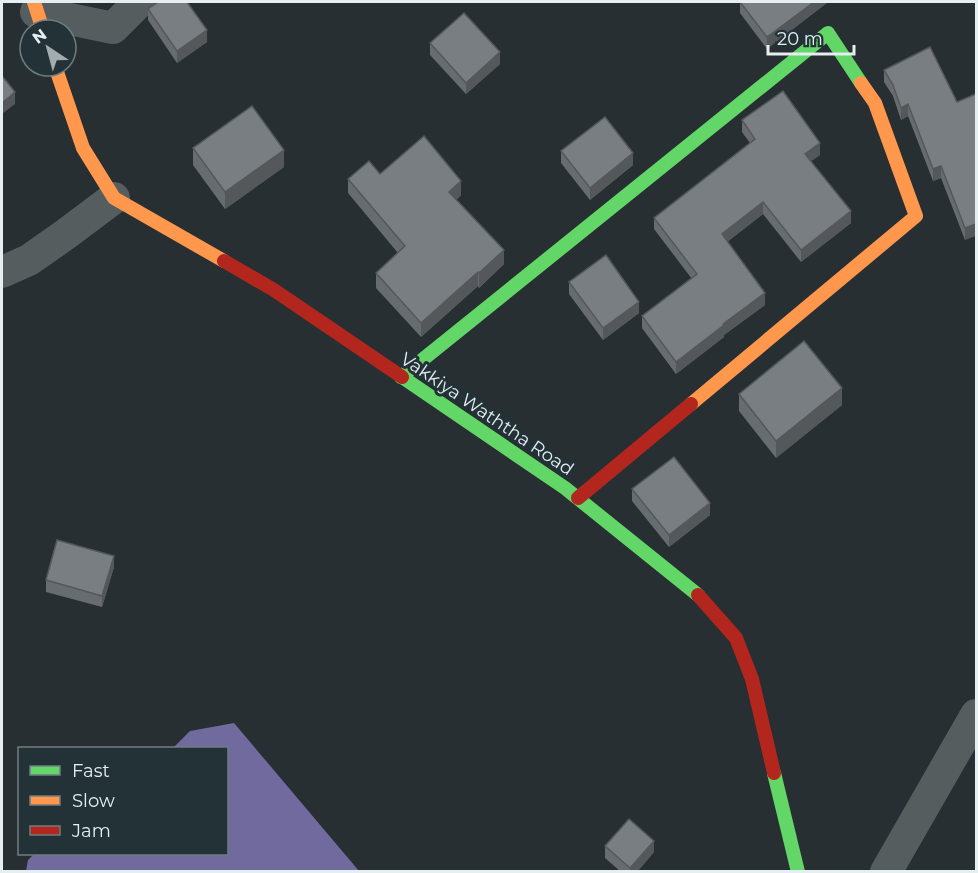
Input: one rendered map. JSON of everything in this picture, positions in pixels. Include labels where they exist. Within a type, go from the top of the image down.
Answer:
[{"type":"street","points":[[38,14],[113,28],[139,2]]},
{"type":"street","points":[[401,377],[828,33],[876,104],[916,216],[578,498]]},
{"type":"street","name":"Vakkiya Waththa Road","points":[[59,78],[83,148],[114,198],[274,290],[566,488],[695,592],[736,638],[752,679],[798,872]]},
{"type":"street","points":[[2,272],[29,260],[114,198]]},
{"type":"street","points":[[886,872],[976,715]]},
{"type":"shaded area","points":[[234,723],[359,871],[26,871],[28,860],[33,855],[228,855],[228,747],[174,747],[190,731]]},
{"type":"building","points":[[158,2],[187,2],[207,30],[177,51],[148,9]]},
{"type":"building","points":[[740,2],[814,2],[767,37]]},
{"type":"building","points":[[464,13],[500,52],[466,83],[430,43]]},
{"type":"building","points":[[930,47],[957,102],[976,94],[976,224],[965,228],[941,166],[933,169],[908,104],[901,108],[893,85],[884,70]]},
{"type":"building","points":[[2,76],[15,92],[2,103]]},
{"type":"building","points":[[783,91],[820,143],[805,154],[851,211],[801,250],[763,202],[722,234],[765,293],[676,362],[642,316],[697,274],[654,218],[755,139],[742,120]]},
{"type":"building","points":[[252,106],[284,150],[225,192],[193,148]]},
{"type":"building","points":[[605,117],[633,153],[590,188],[561,151]]},
{"type":"building","points":[[424,136],[461,181],[449,192],[504,250],[421,323],[376,273],[405,246],[348,179],[369,161],[380,174]]},
{"type":"building","points":[[606,255],[639,302],[603,328],[569,282]]},
{"type":"building","points":[[804,341],[842,388],[776,441],[739,394]]},
{"type":"building","points":[[674,457],[710,503],[669,535],[632,489]]},
{"type":"building","points":[[57,540],[114,556],[102,596],[46,580]]},
{"type":"building","points":[[629,819],[654,841],[630,868],[605,846]]},
{"type":"traffic: fast","points":[[401,377],[828,33],[861,83]]},
{"type":"traffic: fast","points":[[402,377],[565,488],[698,595]]},
{"type":"traffic: fast","points":[[774,773],[798,872]]},
{"type":"traffic: slow","points":[[34,2],[39,18]]},
{"type":"traffic: slow","points":[[59,78],[83,148],[114,198],[224,261]]},
{"type":"traffic: slow","points":[[691,404],[916,216],[875,103],[861,83]]},
{"type":"traffic: jam","points":[[224,261],[274,290],[402,377]]},
{"type":"traffic: jam","points":[[578,498],[691,404]]},
{"type":"traffic: jam","points":[[698,595],[736,638],[752,679],[774,773]]}]
